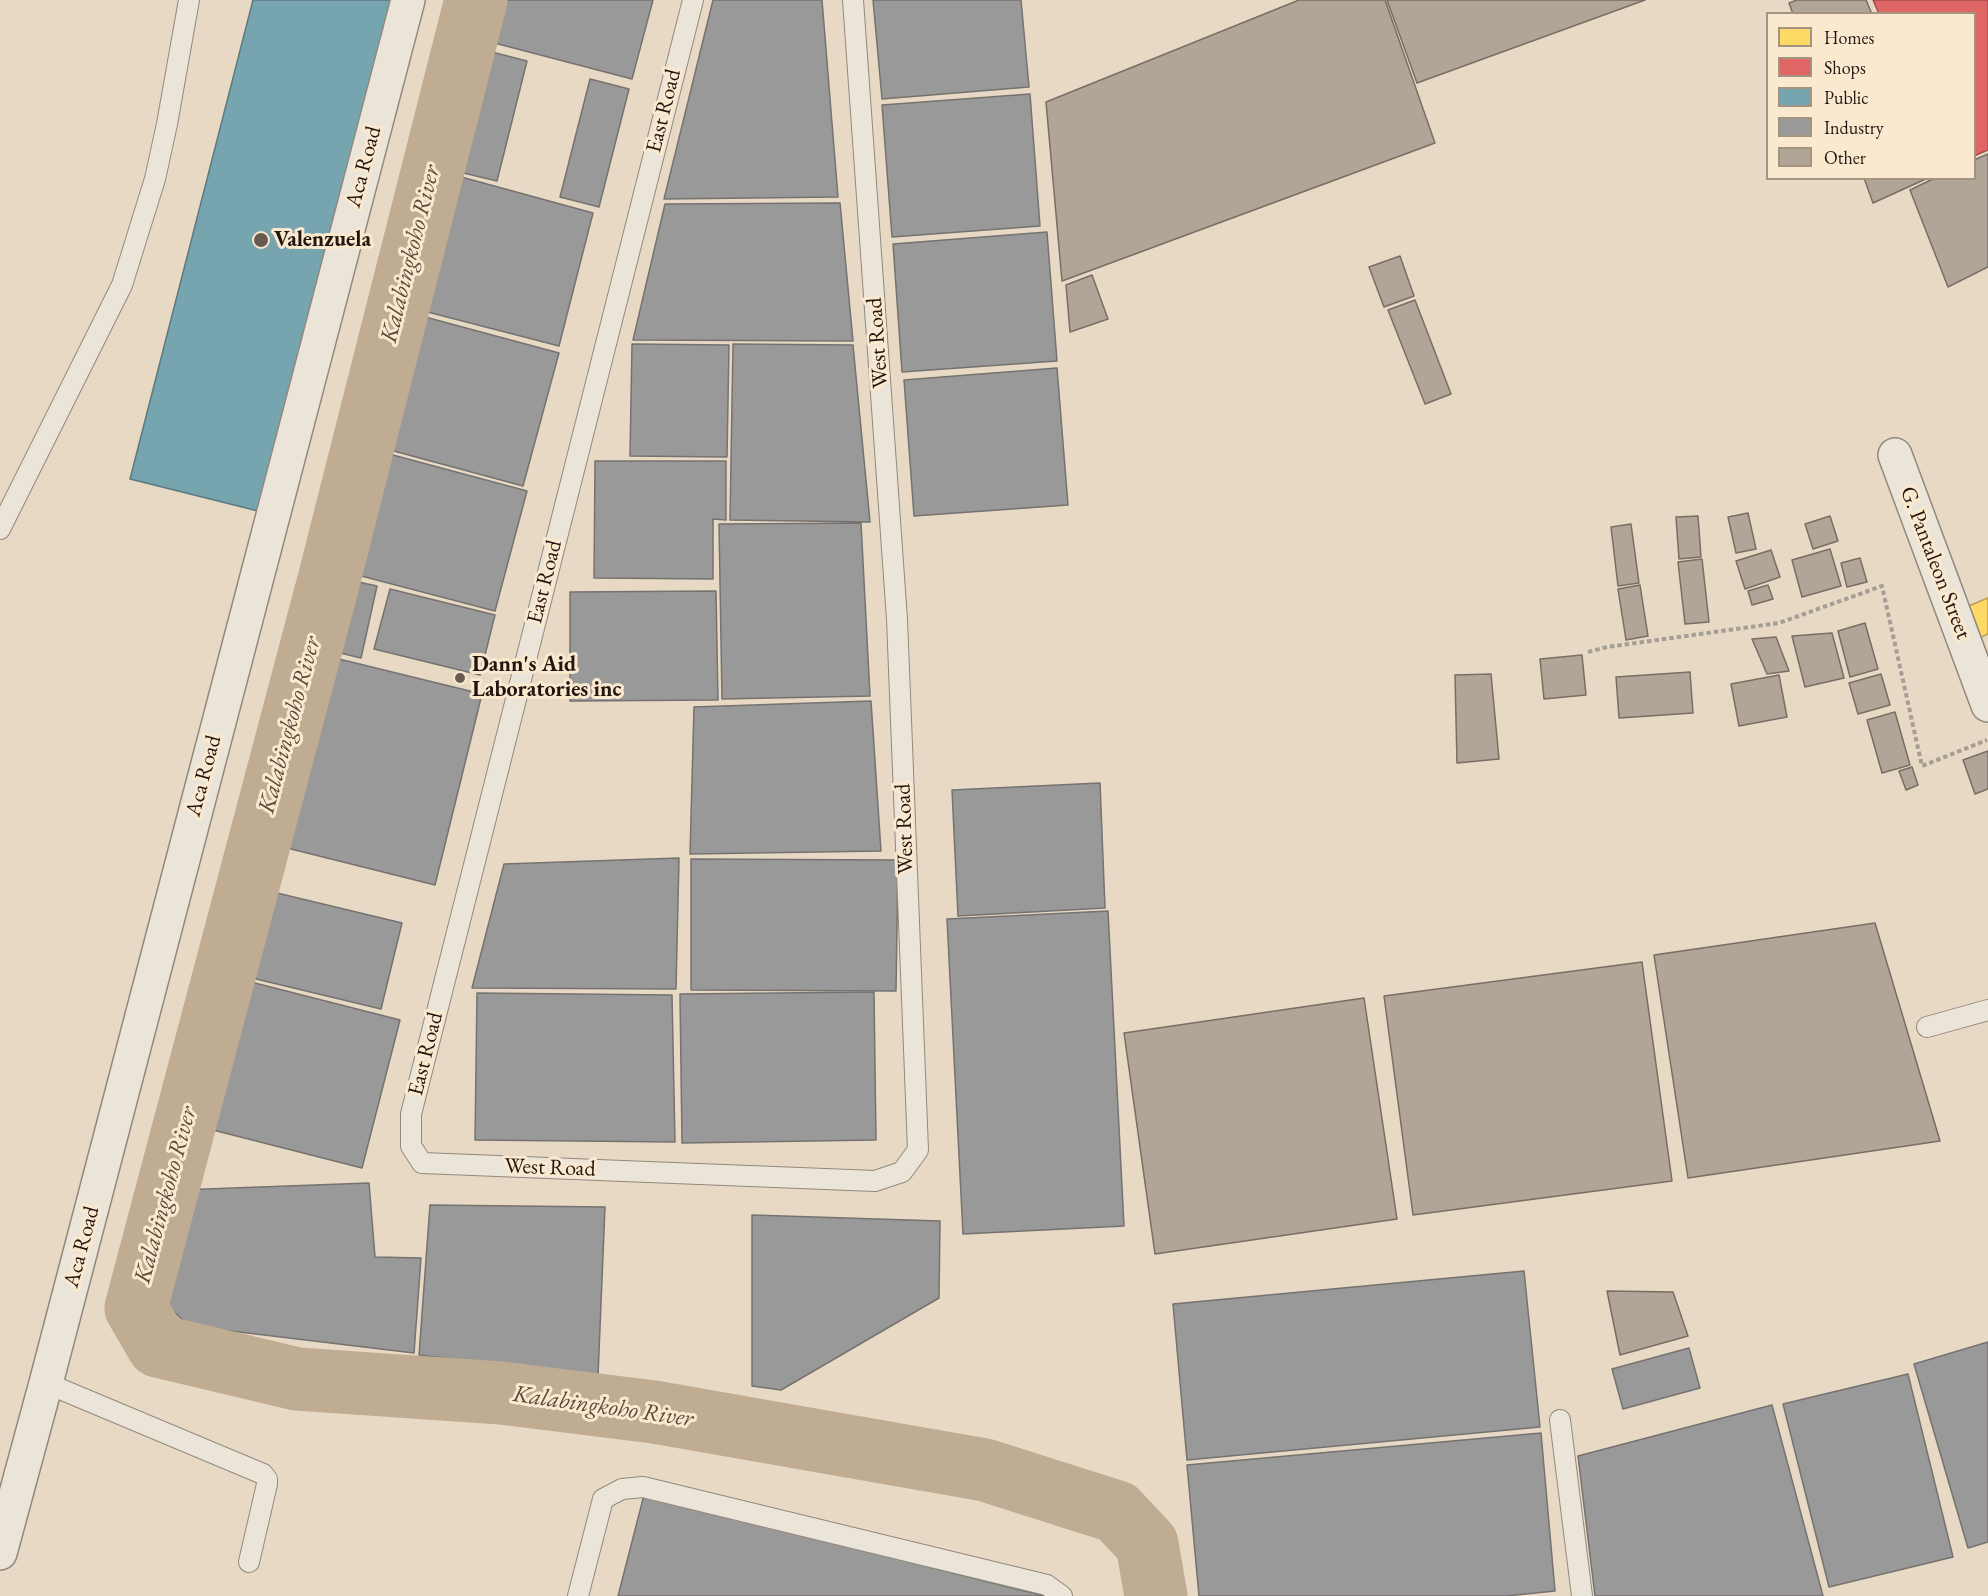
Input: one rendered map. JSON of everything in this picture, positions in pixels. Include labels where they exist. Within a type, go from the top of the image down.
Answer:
[{"type":"street","name":"Aca Road","points":[[0,1553],[408,0]]},
{"type":"street","name":"G. Pantaleon Street","points":[[1895,455],[1988,705]]},
{"type":"lane","points":[[0,529],[122,285],[155,179],[189,0]]},
{"type":"lane","name":"East Road","points":[[422,1163],[411,1146],[411,1114],[693,0]]},
{"type":"lane","name":"West Road","points":[[422,1163],[874,1181],[902,1172],[918,1150],[897,619],[853,0]]},
{"type":"lane","points":[[1927,1026],[1988,1010]]},
{"type":"lane","points":[[46,1383],[263,1474],[267,1479],[267,1484],[249,1563]]},
{"type":"lane","points":[[1560,1420],[1582,1596]]},
{"type":"lane","points":[[578,1596],[603,1499],[622,1489],[643,1487],[1047,1585],[1062,1596]]},
{"type":"path","points":[[1588,652],[1607,647],[1779,623],[1882,586],[1922,766],[1988,740]]},
{"type":"building: Homes","points":[[1988,598],[1988,634],[1977,639],[1964,608]]},
{"type":"building: Shops","points":[[1873,0],[1988,0],[1988,150],[1976,155],[1976,12],[1878,12]]},
{"type":"building: Public","name":"Valenzuela","points":[[253,0],[392,0],[262,512],[130,479]]},
{"type":"building: Industry","points":[[494,0],[653,0],[632,79],[483,40]]},
{"type":"building: Industry","points":[[713,0],[822,0],[838,197],[664,199]]},
{"type":"building: Industry","points":[[873,0],[1021,0],[1029,87],[882,99]]},
{"type":"building: Industry","points":[[484,50],[527,61],[497,181],[455,171]]},
{"type":"building: Industry","points":[[590,79],[629,89],[599,207],[560,197]]},
{"type":"building: Industry","points":[[1030,94],[1040,226],[892,237],[882,105]]},
{"type":"building: Industry","points":[[454,175],[593,213],[559,346],[416,309]]},
{"type":"building: Industry","points":[[840,203],[853,341],[633,340],[665,204]]},
{"type":"building: Industry","points":[[1047,232],[1057,361],[902,372],[893,244]]},
{"type":"building: Industry","points":[[414,314],[559,353],[523,486],[379,447]]},
{"type":"building: Industry","points":[[632,344],[729,345],[727,457],[630,456]]},
{"type":"building: Industry","points":[[733,344],[853,345],[870,522],[730,520]]},
{"type":"building: Industry","points":[[1057,368],[1068,505],[914,516],[904,380]]},
{"type":"building: Industry","points":[[378,451],[527,491],[495,611],[346,572]]},
{"type":"building: Industry","points":[[595,461],[726,461],[726,520],[713,519],[713,579],[594,578]]},
{"type":"building: Industry","points":[[861,523],[870,696],[722,699],[719,524]]},
{"type":"building: Industry","points":[[349,580],[377,586],[361,658],[332,651]]},
{"type":"building: Industry","points":[[390,589],[495,615],[480,675],[374,649]]},
{"type":"building: Industry","points":[[716,591],[718,700],[570,701],[570,592]]},
{"type":"building: Industry","points":[[335,658],[482,694],[435,885],[287,848]]},
{"type":"building: Industry","points":[[871,701],[881,851],[690,854],[694,707]]},
{"type":"building: Industry","points":[[1100,783],[1105,908],[958,916],[952,790]]},
{"type":"building: Industry","points":[[679,858],[676,989],[472,988],[504,864]]},
{"type":"building: Industry","points":[[691,859],[898,860],[896,991],[691,990]]},
{"type":"building: Industry","points":[[273,892],[402,923],[381,1009],[252,978]]},
{"type":"building: Industry","points":[[1108,911],[1124,1226],[963,1234],[947,919]]},
{"type":"building: Industry","points":[[251,982],[400,1020],[362,1168],[213,1130]]},
{"type":"building: Industry","points":[[874,992],[876,1140],[682,1143],[680,994]]},
{"type":"building: Industry","points":[[477,993],[672,995],[675,1142],[475,1140]]},
{"type":"building: Industry","points":[[369,1183],[375,1257],[421,1258],[414,1353],[189,1326],[155,1294],[163,1261],[174,1244],[179,1190]]},
{"type":"building: Industry","points":[[430,1205],[605,1207],[598,1376],[419,1355]]},
{"type":"building: Industry","points":[[752,1215],[940,1221],[939,1298],[781,1390],[752,1386]]},
{"type":"building: Industry","points":[[1524,1271],[1540,1427],[1187,1460],[1173,1304]]},
{"type":"building: Industry","points":[[1988,1342],[1988,1542],[1968,1548],[1914,1364]]},
{"type":"building: Industry","points":[[1689,1348],[1700,1388],[1623,1409],[1612,1369]]},
{"type":"building: Industry","points":[[1908,1374],[1953,1557],[1829,1587],[1783,1404]]},
{"type":"building: Industry","points":[[1772,1405],[1823,1596],[1595,1596],[1578,1456]]},
{"type":"building: Industry","points":[[1541,1433],[1555,1591],[1506,1596],[1199,1596],[1187,1465]]},
{"type":"building: Industry","points":[[644,1495],[1044,1596],[618,1596]]},
{"type":"building: Other","points":[[1299,0],[1385,0],[1435,143],[1062,281],[1046,102]]},
{"type":"building: Other","points":[[1387,0],[1645,0],[1417,83]]},
{"type":"building: Other","points":[[1797,0],[1866,0],[1871,12],[1792,12],[1789,3]]},
{"type":"building: Other","points":[[1988,154],[1988,267],[1948,287],[1910,190],[1931,180],[1976,180],[1976,159]]},
{"type":"building: Other","points":[[1865,180],[1924,180],[1873,203]]},
{"type":"building: Other","points":[[1400,256],[1414,296],[1384,307],[1369,267]]},
{"type":"building: Other","points":[[1092,275],[1108,319],[1070,332],[1066,285]]},
{"type":"building: Other","points":[[1415,300],[1451,394],[1425,404],[1388,310]]},
{"type":"building: Other","points":[[1748,513],[1756,549],[1736,553],[1728,517]]},
{"type":"building: Other","points":[[1698,516],[1701,557],[1679,559],[1676,517]]},
{"type":"building: Other","points":[[1830,516],[1838,541],[1813,549],[1805,524]]},
{"type":"building: Other","points":[[1631,524],[1639,583],[1618,586],[1611,527]]},
{"type":"building: Other","points":[[1830,549],[1841,586],[1802,597],[1792,560]]},
{"type":"building: Other","points":[[1771,550],[1780,577],[1745,589],[1736,561]]},
{"type":"building: Other","points":[[1860,558],[1867,582],[1847,587],[1841,563]]},
{"type":"building: Other","points":[[1702,559],[1709,622],[1685,624],[1678,562]]},
{"type":"building: Other","points":[[1640,585],[1648,636],[1626,640],[1618,589]]},
{"type":"building: Other","points":[[1768,585],[1773,599],[1752,605],[1748,591]]},
{"type":"building: Other","points":[[1865,623],[1878,669],[1850,677],[1838,631]]},
{"type":"building: Other","points":[[1832,633],[1844,678],[1805,687],[1792,636]]},
{"type":"building: Other","points":[[1776,637],[1789,671],[1767,674],[1752,639]]},
{"type":"building: Other","points":[[1582,655],[1586,695],[1544,699],[1540,659]]},
{"type":"building: Other","points":[[1690,672],[1693,713],[1619,718],[1616,677]]},
{"type":"building: Other","points":[[1491,674],[1499,759],[1457,763],[1455,675]]},
{"type":"building: Other","points":[[1881,674],[1890,705],[1858,714],[1849,683]]},
{"type":"building: Other","points":[[1779,675],[1787,717],[1739,726],[1731,684]]},
{"type":"building: Other","points":[[1895,712],[1910,765],[1882,773],[1867,720]]},
{"type":"building: Other","points":[[1988,751],[1988,789],[1975,794],[1963,760]]},
{"type":"building: Other","points":[[1912,767],[1918,785],[1906,790],[1899,771]]},
{"type":"building: Other","points":[[1875,923],[1940,1141],[1688,1178],[1654,955]]},
{"type":"building: Other","points":[[1642,962],[1672,1181],[1413,1215],[1384,996]]},
{"type":"building: Other","points":[[1364,998],[1397,1219],[1155,1254],[1124,1033]]},
{"type":"building: Other","points":[[1607,1291],[1673,1292],[1688,1336],[1620,1355]]},
{"type":"waterway","name":"Kalabingkoho River","points":[[476,0],[329,580],[136,1308],[158,1346],[297,1379],[501,1393],[654,1412],[985,1470],[1117,1512],[1147,1544],[1156,1596]]},
{"type":"place","name":"Valenzuela","points":[[261,240]]},
{"type":"place","name":"Dann's Aid Laboratories inc","points":[[460,678]]}]
